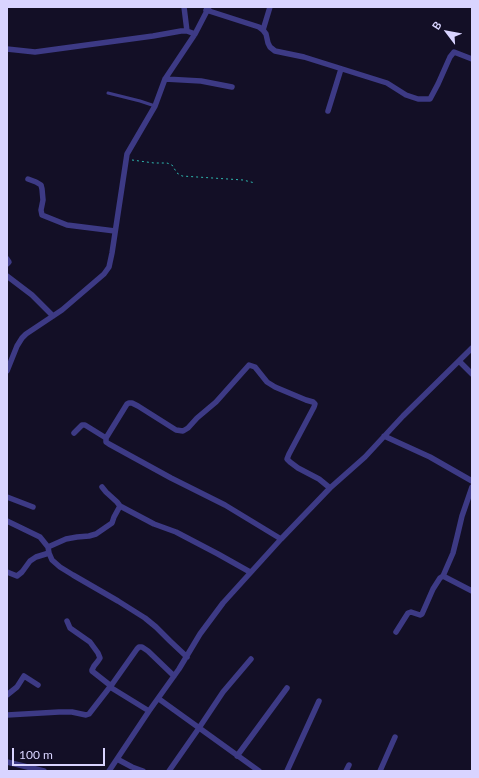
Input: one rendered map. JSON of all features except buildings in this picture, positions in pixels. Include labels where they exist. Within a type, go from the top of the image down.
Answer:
[{"type":"street","points":[[184,7],[187,32]]},
{"type":"street","points":[[263,30],[270,7]]},
{"type":"street","points":[[7,371],[17,346],[22,338],[62,310],[104,274],[109,267],[127,154],[155,106],[165,79],[195,34],[208,9],[259,27],[266,34],[268,43],[272,49],[304,57],[387,83],[400,92],[418,99],[430,99],[454,52],[472,59]]},
{"type":"street","points":[[7,50],[35,52],[180,31],[195,34]]},
{"type":"street","points":[[328,111],[341,69]]},
{"type":"street","points":[[165,79],[201,81],[232,87]]},
{"type":"street","points":[[28,179],[41,185],[43,200],[41,210],[42,215],[67,225],[115,230]]},
{"type":"street","points":[[7,259],[9,262],[7,264]]},
{"type":"street","points":[[7,276],[32,295],[53,316]]},
{"type":"street","points":[[109,771],[187,657],[200,634],[216,612],[250,572],[330,488],[365,457],[403,416],[472,348]]},
{"type":"street","points":[[458,361],[472,374]]},
{"type":"street","points":[[106,438],[118,417],[129,403],[138,406],[176,430],[183,431],[216,402],[249,365],[255,367],[267,382],[313,402],[314,407],[288,454],[287,459],[298,468],[319,479],[330,488]]},
{"type":"street","points":[[74,433],[82,425],[85,425],[106,438],[106,442],[171,478],[226,505],[281,539]]},
{"type":"street","points":[[384,436],[430,457],[472,481]]},
{"type":"street","points":[[102,487],[120,506],[148,521],[176,532],[250,572]]},
{"type":"street","points":[[396,632],[409,612],[421,615],[433,589],[443,576],[458,537],[462,516],[472,487]]},
{"type":"street","points":[[7,497],[33,507]]},
{"type":"street","points":[[7,572],[17,576],[30,561],[66,539],[96,534],[110,524],[120,506]]},
{"type":"street","points":[[7,521],[36,534],[44,541],[52,560],[60,567],[118,600],[145,618],[187,657]]},
{"type":"street","points":[[443,576],[472,591]]},
{"type":"street","points":[[67,621],[70,628],[90,642],[98,653],[100,658],[92,671],[110,686],[149,711]]},
{"type":"street","points":[[7,715],[72,712],[86,715],[92,712],[139,647],[145,649],[174,676]]},
{"type":"street","points":[[169,771],[223,692],[251,659]]},
{"type":"street","points":[[7,695],[17,688],[24,676],[38,685]]},
{"type":"street","points":[[237,756],[287,688]]},
{"type":"street","points":[[158,699],[259,771]]},
{"type":"street","points":[[287,771],[319,701]]},
{"type":"street","points":[[380,771],[395,737]]},
{"type":"street","points":[[117,759],[143,771]]},
{"type":"street","points":[[7,762],[44,771]]},
{"type":"street","points":[[346,771],[349,764]]},
{"type":"lane","points":[[108,93],[155,106]]},
{"type":"path","points":[[126,160],[154,163],[166,162],[172,165],[177,173],[182,176],[243,180],[255,183]]}]
